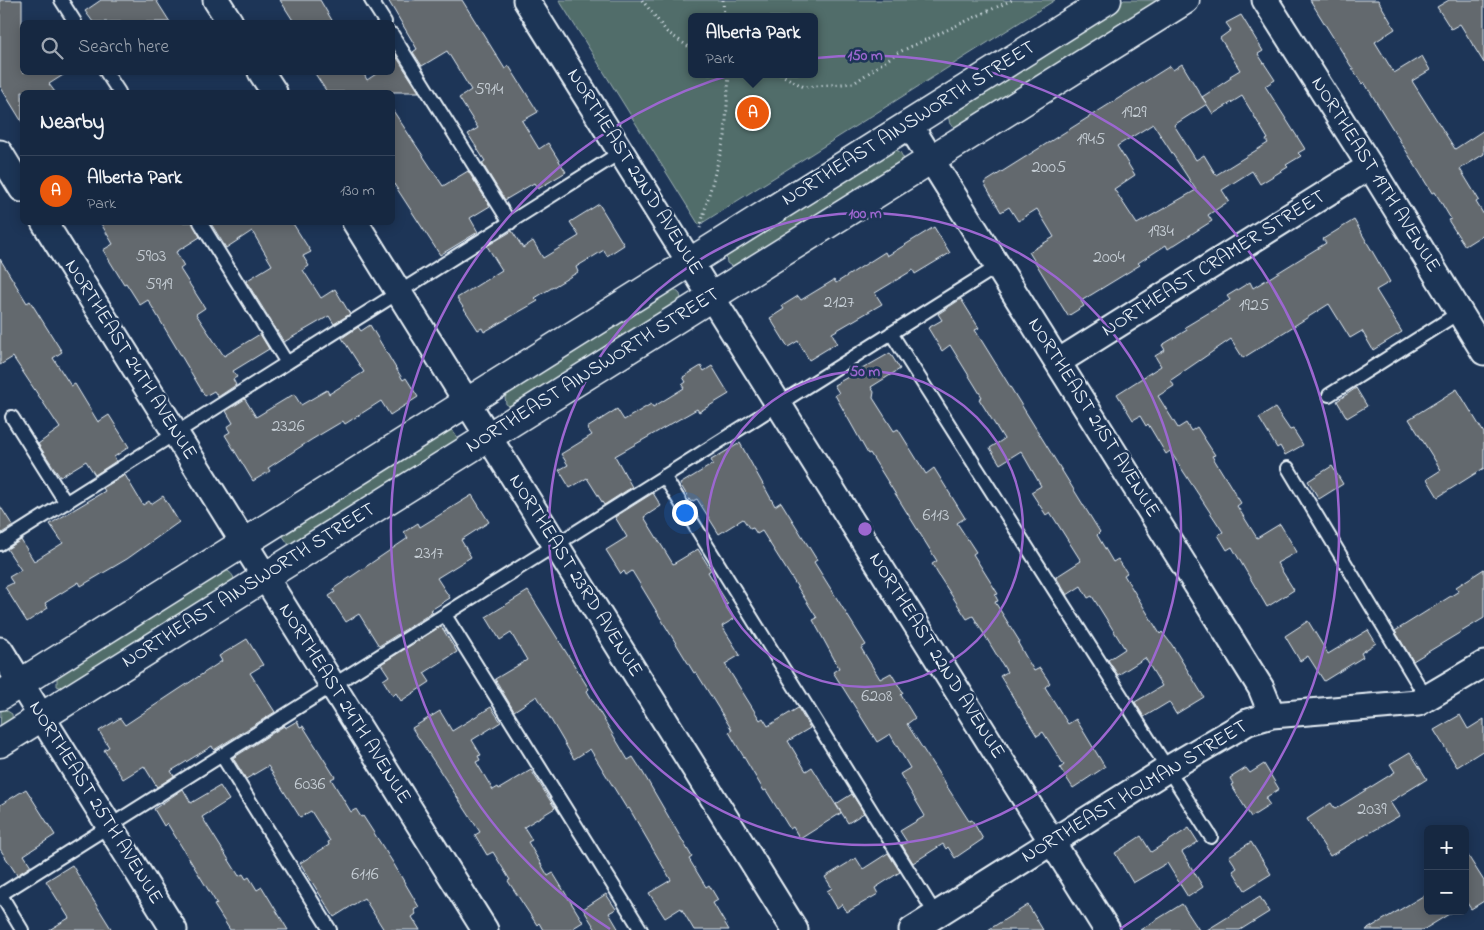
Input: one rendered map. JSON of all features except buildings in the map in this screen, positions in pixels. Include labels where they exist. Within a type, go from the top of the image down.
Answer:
[{"type":"street","points":[[216,0],[229,20]]},
{"type":"street","name":"NORTHEAST 22ND AVENUE","points":[[526,0],[1107,930]]},
{"type":"street","name":"NORTHEAST AINSWORTH STREET","points":[[10,689],[1107,0]]},
{"type":"street","name":"NORTHEAST AINSWORTH STREET","points":[[0,743],[1185,0]]},
{"type":"street","name":"NORTHEAST 19TH AVENUE","points":[[1265,0],[1484,352]]},
{"type":"street","points":[[263,75],[273,90]]},
{"type":"street","name":"NORTHEAST 21ST AVENUE","points":[[909,124],[1260,688],[1272,715]]},
{"type":"street","points":[[0,153],[20,185]]},
{"type":"street","name":"NORTHEAST CRAMER STREET","points":[[1058,362],[1370,166]]},
{"type":"street","name":"NORTHEAST 24TH AVENUE","points":[[46,225],[485,930]]},
{"type":"street","name":"NORTHEAST 23RD AVENUE","points":[[357,225],[795,930]]},
{"type":"street","name":"NORTHEAST 25TH AVENUE","points":[[0,650],[10,689],[41,717],[174,930]]},
{"type":"street","name":"NORTHEAST HOLMAN STREET","points":[[912,930],[1166,770],[1248,722],[1272,715],[1374,708],[1418,702],[1484,664]]},
{"type":"lane","points":[[61,0],[74,20]]},
{"type":"lane","points":[[371,0],[384,20]]},
{"type":"lane","points":[[395,39],[510,223]]},
{"type":"lane","points":[[108,75],[118,90]]},
{"type":"lane","points":[[0,544],[399,294],[621,152]]},
{"type":"lane","points":[[202,225],[287,363]]},
{"type":"lane","points":[[22,930],[0,895],[998,266]]},
{"type":"lane","points":[[1329,395],[1460,312]]},
{"type":"lane","points":[[891,333],[1166,770],[1211,837]]},
{"type":"lane","points":[[12,417],[66,503]]},
{"type":"lane","points":[[1288,468],[1427,698]]},
{"type":"lane","points":[[664,476],[936,915]]},
{"type":"lane","points":[[445,615],[641,930]]},
{"type":"lane","points":[[222,756],[330,930]]},
{"type":"path","points":[[642,0],[667,32],[688,45]]},
{"type":"path","points":[[723,0],[724,13]]},
{"type":"path","points":[[787,78],[804,87],[854,83],[897,53],[1012,0]]},
{"type":"path","points":[[690,263],[725,136],[729,78]]},
{"type":"green space","points":[[559,0],[1055,0],[699,225]]},
{"type":"green space","points":[[1124,0],[1169,0],[958,129],[950,124],[948,115],[950,109]]},
{"type":"green space","points":[[894,149],[900,152],[904,159],[899,168],[734,268],[727,263],[726,255]]},
{"type":"green space","points":[[672,287],[680,294],[682,303],[516,410],[506,404],[504,390]]},
{"type":"green space","points":[[443,429],[452,430],[458,439],[455,450],[294,552],[280,532]]},
{"type":"green space","points":[[224,569],[232,575],[234,585],[70,691],[57,686],[57,672]]},
{"type":"green space","points":[[1,707],[12,714],[13,725],[0,733]]},
{"type":"place","name":"Alberta Park","points":[[753,113]]}]
